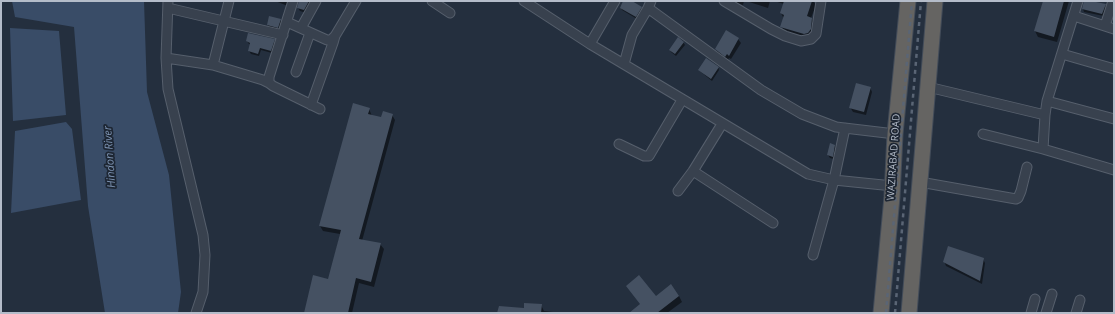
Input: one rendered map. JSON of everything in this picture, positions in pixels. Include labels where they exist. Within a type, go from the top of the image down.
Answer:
[{"type":"highway","name":"WAZIRABAD ROAD","points":[[881,313],[893,186],[895,134],[908,1]]},
{"type":"highway","points":[[909,313],[934,1]]},
{"type":"street","points":[[213,65],[229,1]]},
{"type":"street","points":[[269,83],[269,77],[284,35],[293,1]]},
{"type":"street","points":[[301,28],[316,1]]},
{"type":"street","points":[[166,58],[213,65],[263,80],[315,107],[335,36],[356,1]]},
{"type":"street","points":[[432,1],[450,13]]},
{"type":"street","points":[[524,1],[538,5],[590,44],[808,174],[834,180],[893,186]]},
{"type":"street","points":[[590,44],[615,1]]},
{"type":"street","points":[[724,1],[771,29],[800,41],[811,39],[816,34],[821,1]]},
{"type":"street","points":[[1043,148],[1047,101],[1078,1]]},
{"type":"street","points":[[1074,16],[1110,28],[1113,1]]},
{"type":"street","points":[[196,313],[202,292],[205,255],[203,235],[168,89],[166,58],[168,5],[284,35]]},
{"type":"street","points":[[624,64],[632,35],[649,5],[761,90],[802,114],[836,127],[895,134]]},
{"type":"street","points":[[287,22],[329,40],[335,36]]},
{"type":"street","points":[[296,72],[310,33]]},
{"type":"street","points":[[1062,54],[1114,69]]},
{"type":"street","points":[[928,87],[1045,116]]},
{"type":"street","points":[[619,144],[644,156],[649,156],[682,100]]},
{"type":"street","points":[[1047,101],[1114,119]]},
{"type":"street","points":[[678,191],[693,171],[722,124]]},
{"type":"street","points":[[814,255],[834,180],[844,128]]},
{"type":"street","points":[[983,134],[1043,148],[1114,170]]},
{"type":"street","points":[[920,182],[1016,199],[1018,198],[1021,190],[1027,167]]},
{"type":"street","points":[[693,171],[773,223]]},
{"type":"street","points":[[1046,313],[1052,294]]},
{"type":"street","points":[[1031,313],[1035,299]]},
{"type":"street","points":[[1076,313],[1080,300]]},
{"type":"water","name":"Hindon River","points":[[12,1],[144,1],[147,92],[169,175],[181,292],[178,313],[105,313],[88,206],[74,27],[15,17]]},
{"type":"water","points":[[10,28],[59,31],[66,115],[13,121]]},
{"type":"water","points":[[66,122],[72,129],[81,200],[11,213],[15,131]]},
{"type":"building","points":[[299,1],[309,1],[304,10],[297,8]]},
{"type":"building","points":[[623,1],[632,1],[642,7],[636,17],[620,8]]},
{"type":"building","points":[[784,1],[812,1],[807,16],[812,18],[811,29],[808,33],[804,34],[780,27],[784,15],[780,13]]},
{"type":"building","points":[[1043,1],[1064,1],[1054,37],[1034,31]]},
{"type":"building","points":[[1084,1],[1106,4],[1102,14],[1082,9]]},
{"type":"building","points":[[269,16],[281,19],[278,28],[267,25]]},
{"type":"building","points":[[726,30],[739,38],[729,56],[727,54],[725,57],[715,49]]},
{"type":"building","points":[[248,33],[275,39],[271,51],[260,48],[258,54],[248,51],[250,43],[246,41]]},
{"type":"building","points":[[678,37],[684,42],[675,54],[669,50]]},
{"type":"building","points":[[706,58],[719,67],[711,79],[698,70]]},
{"type":"building","points":[[856,83],[871,87],[864,112],[849,108]]},
{"type":"building","points":[[353,103],[370,108],[368,114],[381,117],[383,111],[393,114],[359,239],[381,243],[371,282],[356,278],[348,313],[304,313],[313,275],[328,279],[341,230],[319,226]]},
{"type":"building","points":[[830,143],[835,145],[833,157],[827,155]]},
{"type":"building","points":[[948,246],[984,258],[980,281],[943,262]]},
{"type":"building","points":[[639,275],[656,296],[671,284],[679,296],[657,313],[629,313],[640,304],[626,286]]},
{"type":"building","points":[[524,303],[542,304],[541,313],[497,313],[499,306],[524,308]]},
{"type":"railway","points":[[886,313],[912,1]]},
{"type":"railway","points":[[895,313],[921,1]]}]
